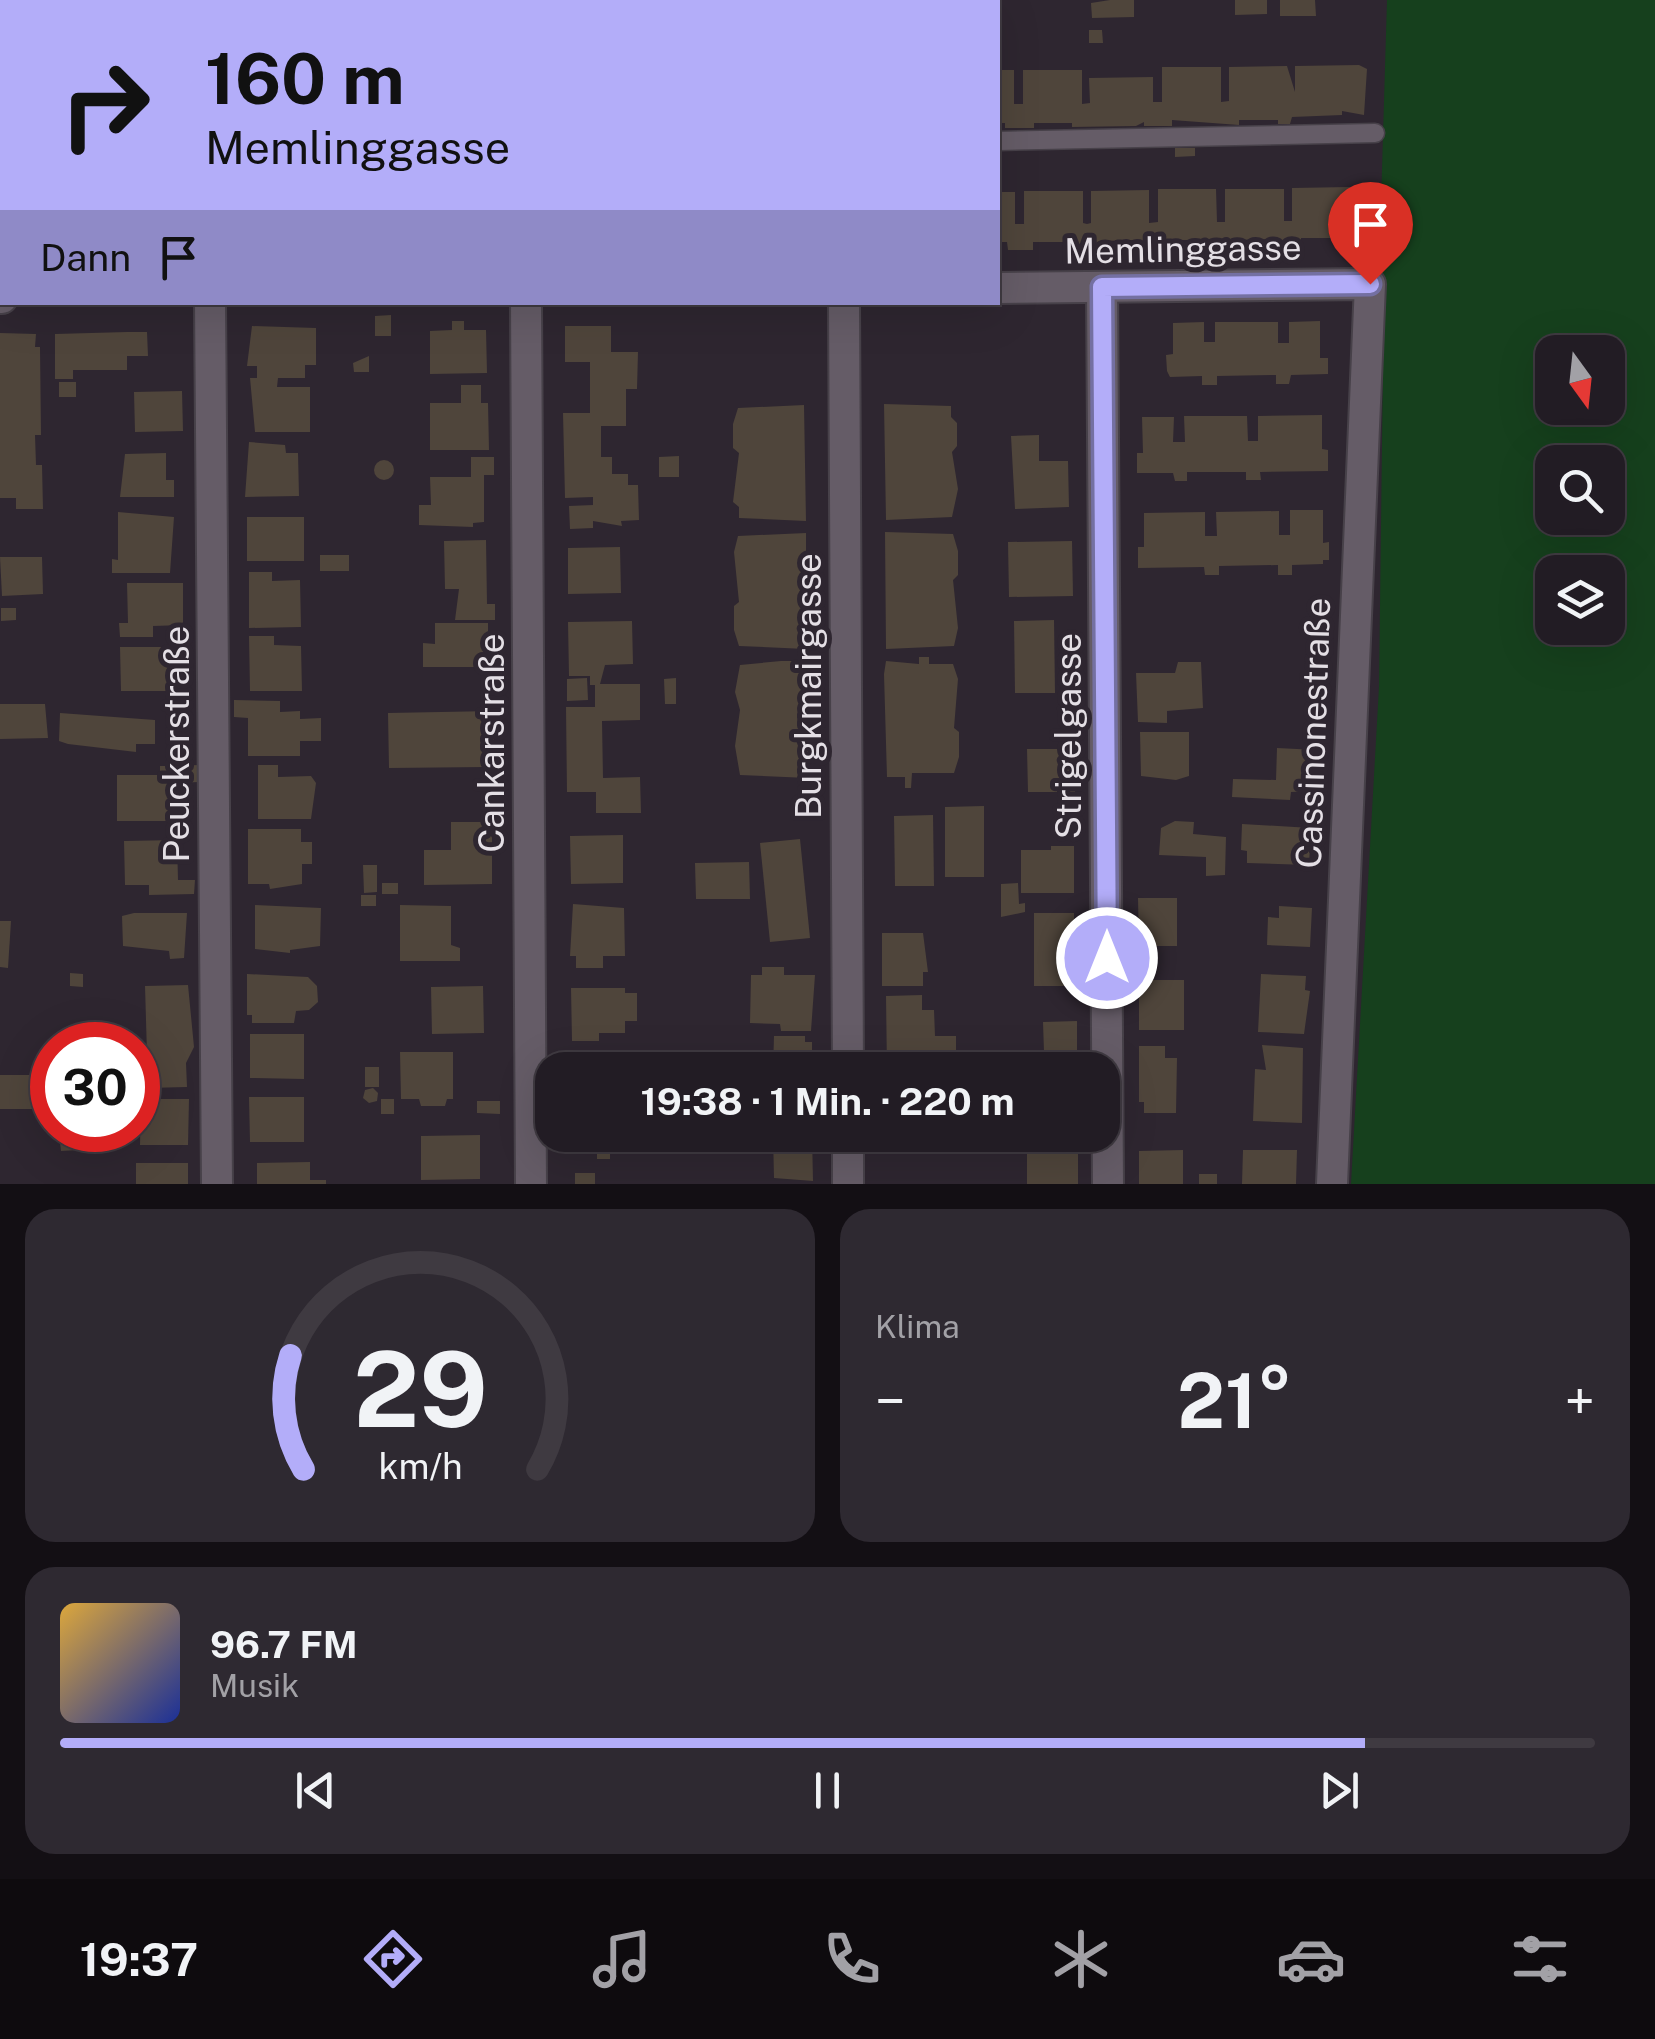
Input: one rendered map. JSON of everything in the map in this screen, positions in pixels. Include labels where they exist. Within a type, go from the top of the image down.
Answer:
[{"type":"street","name":"Memlinggasse","points":[[1000,288],[1370,284]]},
{"type":"street","name":"Cassinonestraße","points":[[1332,1184],[1370,284]]},
{"type":"street","name":"Strigelgasse","points":[[1102,287],[1108,1184]]},
{"type":"street","name":"Peuckerstraße","points":[[210,305],[217,1184]]},
{"type":"street","name":"Cankarstraße","points":[[526,305],[531,1184]]},
{"type":"street","name":"Burgkmairgasse","points":[[844,305],[848,1052]]},
{"type":"street","points":[[848,1152],[848,1184]]},
{"type":"lane","points":[[1000,141],[1375,133]]},
{"type":"green space","points":[[1387,0],[1655,0],[1655,1184],[1351,1184],[1379,687],[1384,284],[1379,271]]},
{"type":"building","points":[[1134,0],[1134,17],[1092,18],[1091,3]]},
{"type":"building","points":[[1235,0],[1267,0],[1267,14],[1235,15]]},
{"type":"building","points":[[1280,0],[1315,0],[1316,16],[1280,16]]},
{"type":"building","points":[[1089,30],[1102,30],[1103,43],[1089,43]]},
{"type":"building","points":[[1359,65],[1367,69],[1364,115],[1342,111],[1342,115],[1292,117],[1290,124],[1278,124],[1278,120],[1239,120],[1239,125],[1172,120],[1172,126],[1144,126],[1144,122],[1136,126],[1072,127],[1072,123],[1034,123],[1034,128],[1005,128],[1005,123],[1000,123],[1000,70],[1014,70],[1014,104],[1023,104],[1023,70],[1082,70],[1082,104],[1090,103],[1089,78],[1153,77],[1153,102],[1162,102],[1162,67],[1221,67],[1221,102],[1229,101],[1229,67],[1287,66],[1295,92],[1295,66]]},
{"type":"building","points":[[1175,148],[1195,148],[1195,156],[1175,157]]},
{"type":"building","points":[[1350,187],[1354,245],[1342,245],[1342,238],[1301,238],[1301,246],[1275,246],[1275,239],[1233,240],[1234,247],[1208,247],[1208,240],[1167,240],[1167,248],[1141,248],[1141,240],[1100,241],[1100,249],[1075,249],[1074,242],[1033,242],[1033,250],[1008,250],[1007,242],[1000,242],[1000,192],[1015,192],[1015,224],[1024,224],[1024,191],[1083,191],[1083,223],[1087,224],[1091,223],[1091,191],[1149,190],[1149,223],[1158,222],[1158,189],[1216,189],[1217,222],[1225,222],[1225,189],[1284,189],[1284,221],[1292,221],[1292,188]]},
{"type":"building","points":[[1357,235],[1371,236],[1371,265],[1354,264]]},
{"type":"building","points":[[391,315],[391,336],[375,336],[375,316]]},
{"type":"building","points":[[452,321],[464,321],[464,330],[486,330],[487,373],[430,374],[430,331],[452,330]]},
{"type":"building","points":[[1320,321],[1320,358],[1328,358],[1328,374],[1291,375],[1289,384],[1276,384],[1276,375],[1217,376],[1217,385],[1202,385],[1202,376],[1170,377],[1167,371],[1166,355],[1173,354],[1173,323],[1204,322],[1204,342],[1215,342],[1215,322],[1278,322],[1278,343],[1289,343],[1289,322]]},
{"type":"building","points":[[252,326],[316,328],[316,365],[305,365],[305,378],[278,378],[277,387],[310,387],[310,432],[255,432],[250,378],[257,378],[257,366],[247,366]]},
{"type":"building","points":[[565,326],[611,326],[611,352],[638,352],[637,389],[626,389],[626,426],[601,426],[601,457],[612,457],[612,474],[628,474],[628,485],[638,485],[639,520],[621,521],[622,526],[593,521],[593,528],[570,529],[569,506],[593,505],[593,497],[565,498],[563,413],[590,413],[590,362],[565,362]]},
{"type":"building","points":[[147,332],[148,356],[127,356],[127,370],[73,370],[73,379],[55,379],[55,334]]},
{"type":"building","points":[[0,333],[36,334],[35,347],[40,347],[41,435],[35,435],[36,465],[42,465],[43,509],[16,509],[16,498],[0,498]]},
{"type":"building","points":[[369,356],[369,372],[354,372],[353,363]]},
{"type":"building","points":[[59,382],[76,382],[76,397],[59,397]]},
{"type":"building","points":[[461,385],[481,385],[481,403],[488,403],[489,450],[430,450],[430,403],[461,403]]},
{"type":"building","points":[[182,391],[183,431],[135,432],[134,392]]},
{"type":"building","points":[[884,404],[951,406],[951,417],[957,423],[957,446],[952,452],[958,489],[952,517],[886,520]]},
{"type":"building","points":[[804,405],[806,521],[739,518],[739,507],[733,502],[739,453],[733,448],[733,424],[738,408]]},
{"type":"building","points":[[1322,415],[1322,449],[1328,450],[1328,471],[1260,472],[1261,480],[1246,480],[1246,472],[1187,472],[1187,481],[1175,481],[1173,473],[1137,473],[1137,453],[1143,453],[1142,417],[1174,417],[1173,442],[1185,442],[1184,416],[1247,416],[1248,441],[1258,441],[1258,416]]},
{"type":"building","points":[[1039,435],[1039,461],[1068,461],[1069,507],[1015,509],[1011,436]]},
{"type":"building","points":[[249,442],[285,445],[286,453],[298,453],[299,496],[245,497]]},
{"type":"building","points":[[166,453],[166,480],[174,480],[174,497],[120,497],[125,454]]},
{"type":"building","points":[[679,456],[679,477],[659,477],[659,457]]},
{"type":"building","points":[[471,457],[494,457],[494,475],[484,475],[484,522],[473,523],[473,527],[419,525],[419,505],[431,505],[430,477],[471,477]]},
{"type":"building","points":[[384,460],[394,470],[384,480],[374,470]]},
{"type":"building","points":[[1290,510],[1323,510],[1323,543],[1329,542],[1329,560],[1323,560],[1323,564],[1292,565],[1292,575],[1278,575],[1278,565],[1219,566],[1219,575],[1205,575],[1204,567],[1138,568],[1138,547],[1144,547],[1144,513],[1205,512],[1205,536],[1217,536],[1216,512],[1279,511],[1279,535],[1290,535]]},
{"type":"building","points":[[118,512],[174,517],[170,573],[112,573],[112,559],[118,560]]},
{"type":"building","points":[[247,517],[304,517],[304,561],[247,561]]},
{"type":"building","points":[[885,532],[953,534],[958,551],[958,575],[953,580],[958,628],[954,646],[886,649]]},
{"type":"building","points":[[806,533],[806,649],[739,646],[734,630],[734,606],[739,602],[734,552],[738,536]]},
{"type":"building","points":[[486,540],[487,604],[495,604],[495,620],[455,620],[459,589],[445,589],[444,541]]},
{"type":"building","points":[[1072,541],[1073,596],[1009,597],[1008,542]]},
{"type":"building","points":[[620,547],[621,593],[568,594],[568,548]]},
{"type":"building","points":[[320,555],[349,555],[349,571],[320,571]]},
{"type":"building","points":[[0,557],[42,557],[43,594],[2,596]]},
{"type":"building","points":[[249,572],[272,572],[272,581],[300,580],[301,627],[249,628]]},
{"type":"building","points":[[127,583],[183,583],[183,625],[153,626],[153,637],[120,637],[119,623],[128,623]]},
{"type":"building","points":[[1,608],[16,608],[16,620],[1,621]]},
{"type":"building","points":[[1054,620],[1055,693],[1015,693],[1014,621]]},
{"type":"building","points":[[632,621],[633,664],[605,665],[600,684],[640,684],[640,720],[602,721],[603,778],[640,777],[641,813],[596,813],[596,792],[567,792],[566,707],[595,707],[595,685],[590,685],[590,676],[569,676],[568,622]]},
{"type":"building","points":[[435,623],[488,623],[488,667],[423,667],[423,643],[435,644]]},
{"type":"building","points":[[249,636],[274,636],[274,645],[301,646],[302,691],[250,691]]},
{"type":"building","points":[[120,647],[186,647],[186,691],[121,691]]},
{"type":"building","points":[[919,657],[929,657],[929,664],[953,664],[958,679],[954,728],[959,732],[959,757],[954,773],[912,773],[911,788],[905,788],[905,777],[887,777],[884,674],[886,661],[919,664]]},
{"type":"building","points":[[807,661],[808,778],[740,775],[735,746],[740,710],[735,692],[740,665]]},
{"type":"building","points":[[1178,662],[1201,662],[1203,708],[1167,711],[1167,723],[1138,722],[1136,673],[1175,673]]},
{"type":"building","points":[[587,678],[588,700],[567,701],[567,679]]},
{"type":"building","points":[[676,678],[676,704],[665,704],[664,679]]},
{"type":"building","points":[[234,700],[280,701],[280,712],[300,711],[300,719],[321,718],[321,741],[300,741],[300,756],[248,756],[248,718],[234,717]]},
{"type":"building","points":[[0,704],[45,704],[48,738],[0,739]]},
{"type":"building","points":[[493,711],[494,743],[486,743],[486,767],[389,768],[388,713]]},
{"type":"building","points":[[60,713],[155,720],[155,744],[136,744],[136,752],[68,744],[59,741]]},
{"type":"building","points":[[1140,732],[1189,732],[1189,776],[1176,780],[1141,776]]},
{"type":"building","points":[[1277,748],[1317,750],[1315,791],[1291,792],[1290,800],[1232,797],[1233,779],[1276,780]]},
{"type":"building","points":[[1027,749],[1075,749],[1075,765],[1080,765],[1075,792],[1028,792]]},
{"type":"building","points":[[199,765],[199,782],[175,783],[175,821],[117,821],[117,775],[160,775],[160,766],[169,766],[169,775],[174,775],[173,766]]},
{"type":"building","points":[[258,765],[278,765],[278,777],[311,776],[316,783],[311,819],[258,819]]},
{"type":"building","points":[[498,790],[499,809],[487,809],[486,791]]},
{"type":"building","points":[[984,806],[984,877],[945,877],[945,807]]},
{"type":"building","points":[[933,815],[934,886],[895,886],[894,816]]},
{"type":"building","points":[[1175,821],[1194,822],[1193,834],[1226,837],[1225,875],[1206,876],[1206,857],[1159,855],[1161,828]]},
{"type":"building","points":[[451,822],[492,822],[492,884],[424,885],[424,850],[451,850]]},
{"type":"building","points":[[1242,824],[1311,828],[1309,865],[1247,863],[1247,851],[1241,850]]},
{"type":"building","points":[[248,829],[301,829],[301,842],[312,842],[312,864],[302,864],[302,884],[270,889],[269,884],[248,884]]},
{"type":"building","points":[[623,835],[623,883],[571,884],[570,836]]},
{"type":"building","points":[[800,839],[810,938],[770,942],[760,843]]},
{"type":"building","points":[[177,840],[178,880],[195,880],[194,894],[149,895],[149,885],[125,885],[124,841]]},
{"type":"building","points":[[1051,846],[1074,846],[1074,893],[1021,893],[1021,850],[1051,850]]},
{"type":"building","points":[[749,862],[750,899],[696,899],[695,863]]},
{"type":"building","points":[[363,865],[377,865],[377,892],[364,893]]},
{"type":"building","points":[[382,883],[398,883],[398,894],[382,894]]},
{"type":"building","points":[[1018,883],[1019,904],[1025,903],[1025,912],[1001,917],[1001,884]]},
{"type":"building","points":[[361,895],[376,895],[376,906],[361,906]]},
{"type":"building","points":[[1138,898],[1177,898],[1177,946],[1139,946]]},
{"type":"building","points":[[573,904],[624,908],[625,956],[603,956],[603,968],[576,968],[576,956],[570,956]]},
{"type":"building","points":[[255,905],[321,908],[320,946],[290,953],[255,949]]},
{"type":"building","points":[[400,905],[451,906],[451,945],[460,948],[460,961],[400,961]]},
{"type":"building","points":[[1279,906],[1312,908],[1310,947],[1267,945],[1268,917],[1279,918]]},
{"type":"building","points":[[187,913],[184,958],[170,959],[169,951],[123,946],[122,916]]},
{"type":"building","points":[[1034,913],[1074,913],[1074,964],[1066,964],[1066,986],[1034,986]]},
{"type":"building","points":[[0,921],[11,921],[8,968],[0,967]]},
{"type":"building","points":[[882,933],[923,933],[928,972],[923,972],[923,986],[882,986]]},
{"type":"building","points":[[762,967],[784,967],[784,975],[815,975],[811,1031],[781,1031],[780,1024],[750,1023],[751,975],[762,975]]},
{"type":"building","points":[[70,973],[83,974],[83,987],[70,986]]},
{"type":"building","points":[[247,974],[308,977],[317,986],[318,1002],[309,1010],[296,1011],[294,1023],[252,1023],[252,1015],[247,1015]]},
{"type":"building","points":[[1261,974],[1306,976],[1305,990],[1310,991],[1304,1034],[1258,1032]]},
{"type":"building","points":[[1139,980],[1184,980],[1184,1030],[1139,1030]]},
{"type":"building","points":[[188,985],[194,1047],[186,1063],[187,1087],[160,1088],[160,1022],[146,1022],[145,986]]},
{"type":"building","points":[[483,986],[484,1033],[432,1034],[431,987]]},
{"type":"building","points":[[571,988],[625,988],[625,993],[637,993],[637,1021],[625,1021],[625,1033],[599,1033],[599,1041],[572,1041]]},
{"type":"building","points":[[922,995],[922,1010],[934,1010],[935,1036],[956,1036],[956,1052],[887,1052],[886,996]]},
{"type":"building","points":[[1077,1021],[1077,1052],[1044,1052],[1043,1022]]},
{"type":"building","points":[[250,1034],[304,1034],[304,1079],[250,1078]]},
{"type":"building","points":[[774,1036],[805,1036],[805,1042],[812,1042],[812,1052],[774,1052]]},
{"type":"building","points":[[1262,1045],[1303,1048],[1302,1123],[1253,1121],[1255,1069],[1266,1070]]},
{"type":"building","points":[[1139,1046],[1165,1046],[1165,1058],[1177,1058],[1176,1113],[1144,1113],[1144,1102],[1139,1102]]},
{"type":"building","points":[[400,1052],[453,1052],[453,1099],[447,1099],[445,1106],[421,1106],[419,1099],[401,1099]]},
{"type":"building","points":[[365,1067],[379,1067],[379,1087],[365,1087]]},
{"type":"building","points":[[0,1075],[30,1075],[30,1109],[0,1109]]},
{"type":"building","points":[[373,1088],[378,1093],[377,1101],[369,1103],[363,1098],[365,1090]]},
{"type":"building","points":[[249,1097],[304,1097],[304,1142],[250,1142]]},
{"type":"building","points":[[160,1099],[189,1099],[188,1145],[160,1145]]},
{"type":"building","points":[[381,1099],[394,1099],[394,1114],[381,1114]]},
{"type":"building","points":[[477,1101],[500,1101],[500,1114],[477,1113]]},
{"type":"building","points":[[480,1135],[480,1179],[421,1180],[421,1136]]},
{"type":"building","points":[[1183,1150],[1183,1184],[1139,1184],[1139,1151]]},
{"type":"building","points":[[1243,1150],[1297,1150],[1296,1184],[1242,1184]]},
{"type":"building","points":[[597,1152],[610,1152],[610,1159],[597,1159]]},
{"type":"building","points":[[773,1152],[812,1152],[813,1181],[774,1178]]},
{"type":"building","points":[[1027,1152],[1078,1152],[1078,1184],[1027,1184]]},
{"type":"building","points":[[310,1162],[310,1180],[326,1180],[326,1184],[257,1184],[257,1163]]},
{"type":"building","points":[[136,1163],[188,1163],[188,1184],[136,1184]]},
{"type":"building","points":[[575,1173],[595,1173],[595,1184],[575,1184]]},
{"type":"building","points":[[1199,1174],[1217,1174],[1217,1184],[1199,1184]]},
{"type":"route","points":[[1107,958],[1102,287],[1370,284]]}]
